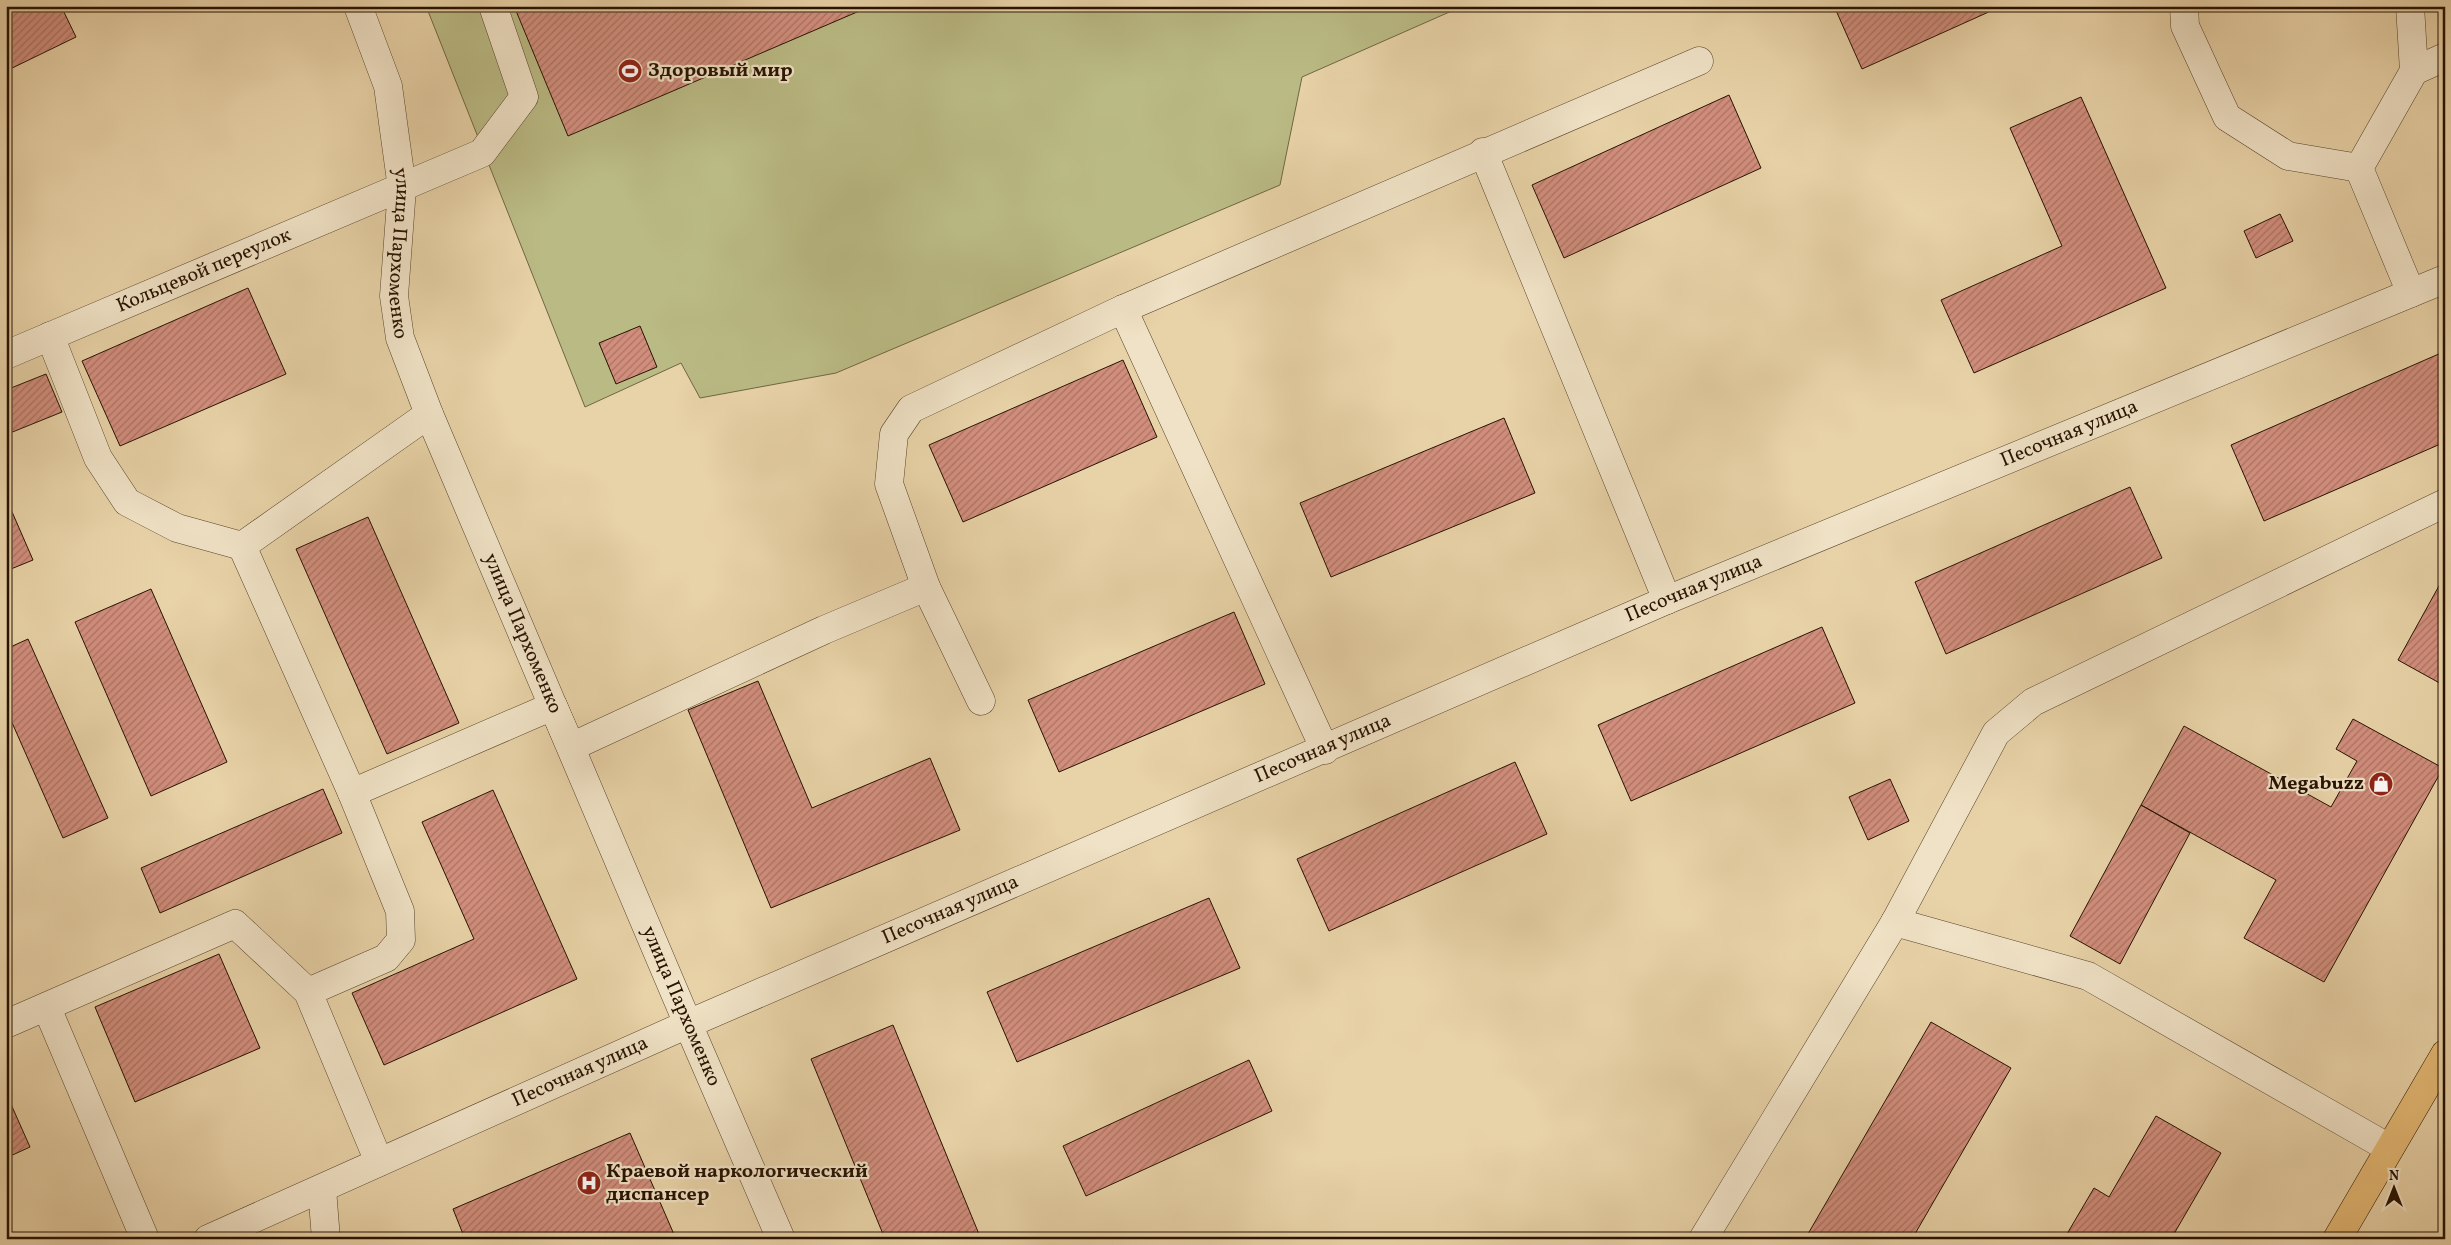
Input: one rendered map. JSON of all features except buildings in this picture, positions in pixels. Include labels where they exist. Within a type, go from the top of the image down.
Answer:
[{"type":"main road","points":[[2337,1239],[2389,1148],[2437,1085],[2445,1054]]},
{"type":"street","name":"улица Пархоменко","points":[[358,6],[388,86],[402,188],[394,296],[400,338],[429,414],[688,1024],[782,1239]]},
{"type":"street","name":"Кольцевой переулок","points":[[6,355],[482,153],[524,97],[493,6]]},
{"type":"street","points":[[2184,6],[2185,26],[2227,117],[2288,156],[2359,168]]},
{"type":"street","points":[[2359,168],[2414,71],[2410,6]]},
{"type":"street","points":[[2414,71],[2445,57]]},
{"type":"street","points":[[980,701],[926,587],[889,484],[894,434],[911,408],[1123,309],[1483,152],[1699,61]]},
{"type":"street","points":[[1483,152],[1667,600]]},
{"type":"street","points":[[2359,168],[2411,293]]},
{"type":"street","name":"Песочная улица","points":[[208,1239],[688,1024],[1325,750],[1667,600],[2445,279]]},
{"type":"street","points":[[1123,309],[1325,750]]},
{"type":"street","points":[[50,336],[98,458],[127,502],[177,528],[242,546]]},
{"type":"street","points":[[242,546],[429,414]]},
{"type":"street","points":[[1703,1239],[1895,922],[1996,733],[2033,702],[2445,503]]},
{"type":"street","points":[[242,546],[352,793],[400,911],[401,940],[386,958],[308,992]]},
{"type":"street","points":[[572,747],[824,630],[926,587]]},
{"type":"street","points":[[352,793],[553,706]]},
{"type":"street","points":[[1895,922],[2088,976],[2389,1148]]},
{"type":"street","points":[[6,1024],[47,1008],[235,924],[308,992],[379,1162]]},
{"type":"street","points":[[47,1008],[145,1239]]},
{"type":"street","points":[[322,1189],[326,1239]]},
{"type":"green space","points":[[426,6],[1463,6],[1302,77],[1280,185],[836,373],[700,398],[681,363],[585,407]]},
{"type":"place","name":"Здоровый мир","points":[[630,71]]},
{"type":"place","name":"Megabuzz","points":[[2381,784]]},
{"type":"place","name":"Краевой наркологический диспансер","points":[[589,1183]]}]
